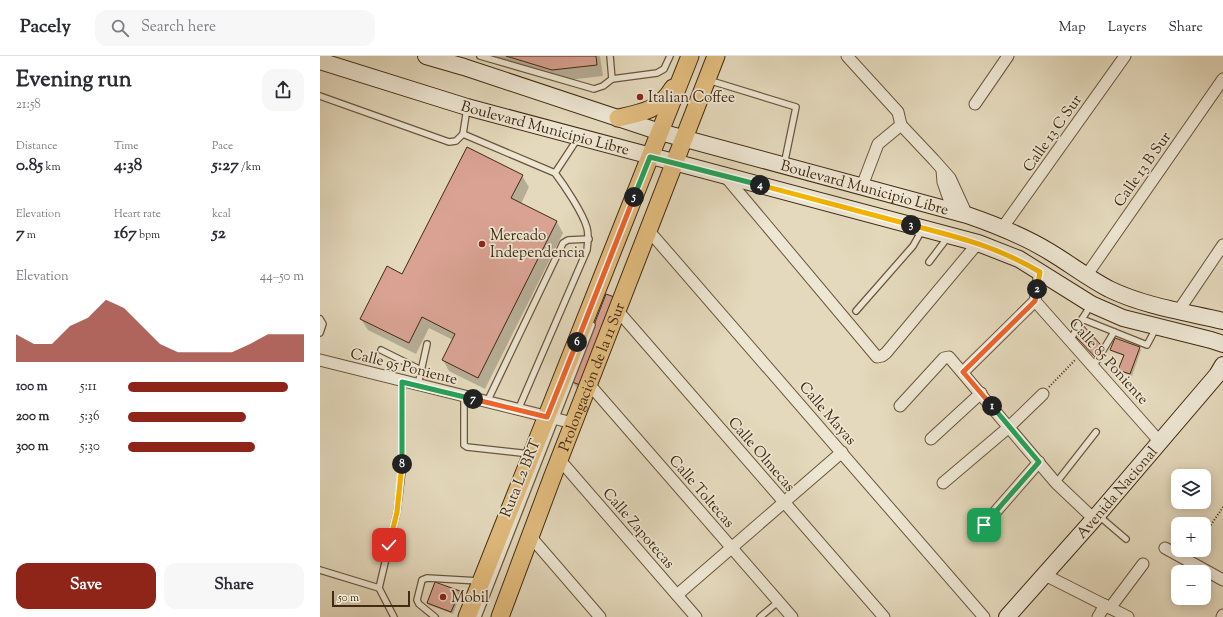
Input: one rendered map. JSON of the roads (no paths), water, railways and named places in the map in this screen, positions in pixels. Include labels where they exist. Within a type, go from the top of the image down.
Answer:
[{"type":"main road","name":"Boulevard Municipio Libre","points":[[426,56],[465,64],[618,118],[673,135],[960,213],[1003,227],[1050,252],[1086,276],[1110,289],[1132,298],[1223,321]]},
{"type":"main road","points":[[673,135],[706,80],[716,56]]},
{"type":"main road","name":"Boulevard Municipio Libre","points":[[320,61],[467,108],[978,243],[1019,259],[1091,304],[1123,318],[1223,344]]},
{"type":"main road","points":[[673,135],[687,64]]},
{"type":"main road","points":[[618,118],[639,114],[661,103],[669,95],[687,64]]},
{"type":"main road","name":"Prolongación de la 11 Sur","points":[[467,617],[532,454],[551,419],[673,135]]},
{"type":"main road","name":"Prolongación de la 11 Sur","points":[[500,616],[559,460],[571,423],[589,384],[615,308],[649,230],[663,160],[673,135]]},
{"type":"main road","name":"Avenida Nacional","points":[[1008,617],[1160,442],[1217,375],[1223,365]]},
{"type":"street","points":[[846,56],[898,112],[901,126],[950,178],[960,213]]},
{"type":"street","points":[[975,104],[1008,56]]},
{"type":"street","name":"Calle 13 C Sur","points":[[1003,227],[1125,56]]},
{"type":"street","name":"Calle 13 B Sur","points":[[1086,276],[1223,79]]},
{"type":"street","points":[[862,186],[878,144],[901,126]]},
{"type":"street","points":[[725,176],[877,357],[882,356],[886,352],[978,243]]},
{"type":"street","name":"Calle Mayas","points":[[649,230],[984,617]]},
{"type":"street","points":[[1179,310],[1223,245]]},
{"type":"street","points":[[963,372],[1035,301],[1040,272]]},
{"type":"street","name":"Calle 85 Poniente","points":[[1035,301],[1160,442]]},
{"type":"street","name":"Calle Olmecas","points":[[615,308],[884,617]]},
{"type":"street","points":[[900,406],[944,358],[949,357],[1056,483],[1096,517]]},
{"type":"street","name":"Calle 95 Poniente","points":[[320,360],[402,382],[571,423]]},
{"type":"street","name":"Calle Toltecas","points":[[589,384],[792,617]]},
{"type":"street","points":[[931,439],[981,393]]},
{"type":"street","points":[[943,483],[1009,427],[1043,394]]},
{"type":"street","points":[[677,595],[842,452]]},
{"type":"street","name":"Calle Zapotecas","points":[[559,460],[696,617]]},
{"type":"street","points":[[984,525],[1039,462]]},
{"type":"street","points":[[530,536],[600,617]]},
{"type":"street","points":[[1164,548],[1223,580]]},
{"type":"street","points":[[1098,617],[1143,564]]},
{"type":"street","points":[[1044,574],[1128,617]]},
{"type":"lane","points":[[480,56],[594,90],[603,86],[612,79],[657,73],[664,69],[670,56]]},
{"type":"lane","points":[[610,56],[612,79]]},
{"type":"lane","points":[[673,135],[694,56]]},
{"type":"lane","points":[[706,80],[796,107],[784,165]]},
{"type":"lane","points":[[320,96],[449,142],[456,140],[463,134],[467,108]]},
{"type":"lane","points":[[463,134],[555,173],[584,220],[588,239],[587,250],[518,410]]},
{"type":"lane","points":[[555,173],[578,138]]},
{"type":"lane","points":[[645,187],[663,160]]},
{"type":"lane","points":[[856,311],[913,246],[924,228]]},
{"type":"lane","points":[[929,262],[949,235]]},
{"type":"lane","points":[[487,402],[563,243],[568,240],[588,239]]},
{"type":"lane","points":[[1070,341],[1091,304]]},
{"type":"lane","name":"Ruta L2 BRT","points":[[500,616],[546,476],[571,423],[615,308]]},
{"type":"lane","name":"Ruta L2 BRT","points":[[478,617],[551,419],[595,318]]},
{"type":"lane","points":[[320,319],[322,324],[320,333]]},
{"type":"lane","points":[[1082,319],[1147,345],[1156,327]]},
{"type":"lane","points":[[1093,367],[1114,332]]},
{"type":"lane","points":[[418,385],[427,344]]},
{"type":"lane","points":[[381,350],[421,370]]},
{"type":"lane","points":[[394,617],[379,588],[397,512],[402,471],[402,382]]},
{"type":"lane","points":[[464,397],[464,445],[467,447],[532,454]]},
{"type":"lane","points":[[1056,483],[1096,432]]},
{"type":"lane","points":[[1096,517],[1126,539]]},
{"type":"lane","points":[[320,570],[379,588]]},
{"type":"lane","points":[[435,617],[419,604],[417,600],[422,580],[427,578],[481,582]]},
{"type":"lane","points":[[760,617],[778,602]]},
{"type":"place","name":"Italian Coffee","points":[[640,97]]},
{"type":"place","name":"Mercado Independencia","points":[[482,244]]},
{"type":"place","name":"Mobil","points":[[443,597]]}]
